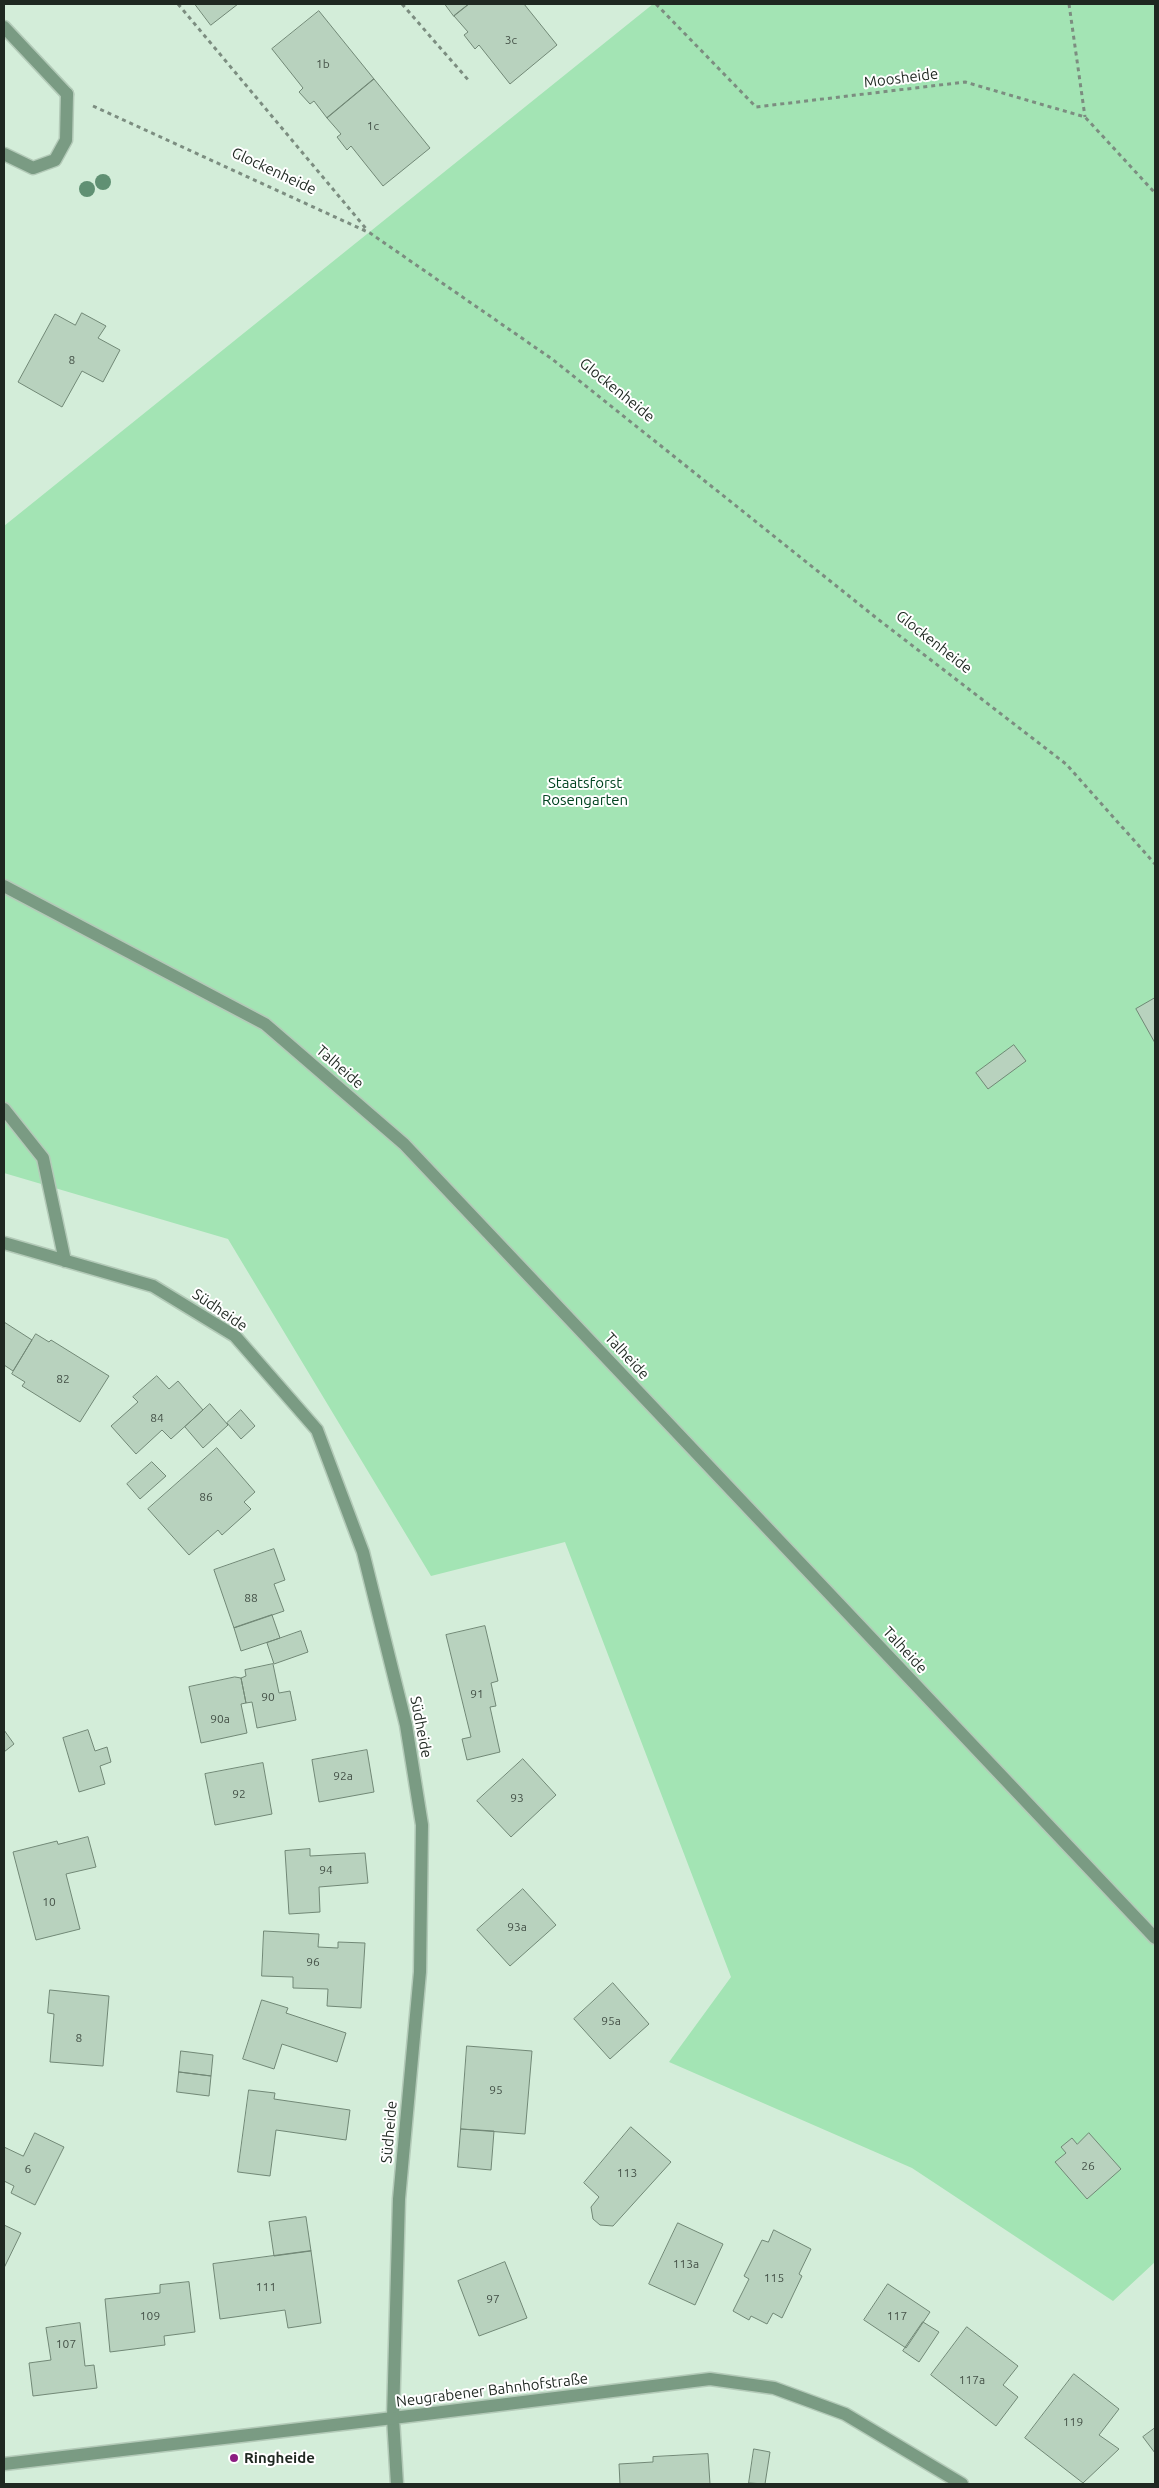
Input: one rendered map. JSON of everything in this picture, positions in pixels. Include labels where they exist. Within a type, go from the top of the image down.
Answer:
[{"type":"street","points":[[4,27],[67,94],[66,140],[55,160],[33,168],[4,154]]},
{"type":"street","name":"Talheide","points":[[4,886],[265,1024],[404,1144],[1155,1938]]},
{"type":"street","points":[[4,1109],[43,1158],[65,1261]]},
{"type":"street","name":"Südheide","points":[[4,1243],[153,1286],[235,1336],[317,1430],[363,1552],[406,1725],[422,1825],[420,1972],[398,2199],[394,2418]]},
{"type":"street","name":"Neugrabener Bahnhofstraße","points":[[4,2464],[710,2379],[774,2388],[845,2414],[962,2484]]},
{"type":"street","points":[[394,2418],[397,2484]]},
{"type":"path","points":[[178,4],[370,233]]},
{"type":"path","points":[[402,4],[470,82]]},
{"type":"path","name":"Moosheide","points":[[656,4],[756,107],[965,82],[1085,117]]},
{"type":"path","points":[[1069,4],[1085,117],[1155,193]]},
{"type":"path","name":"Glockenheide","points":[[67,94],[370,233],[552,359],[878,620],[1066,764],[1155,864]]},
{"type":"green space","name":"Staatsforst Rosengarten","points":[[653,4],[1155,4],[1155,2262],[1113,2301],[912,2168],[669,2062],[731,1977],[565,1542],[431,1576],[228,1239],[4,1173],[4,526]]},
{"type":"building","points":[[195,4],[238,4],[211,25]]},
{"type":"building","points":[[445,4],[469,4],[454,16]]},
{"type":"building","points":[[469,4],[524,4],[557,45],[510,84],[479,45],[475,49],[464,35],[468,32],[454,16]]},
{"type":"building","points":[[319,11],[374,79],[327,118],[314,101],[310,104],[299,92],[303,88],[272,49]]},
{"type":"building","points":[[374,79],[430,148],[383,186],[351,146],[347,150],[337,137],[341,134],[327,118]]},
{"type":"building","points":[[82,313],[106,326],[98,338],[120,350],[103,382],[82,371],[62,407],[18,382],[55,314],[75,325]]},
{"type":"building","points":[[1155,998],[1155,1043],[1136,1009]]},
{"type":"building","points":[[1014,1045],[1026,1061],[988,1089],[976,1073]]},
{"type":"building","points":[[4,1322],[32,1340],[13,1371],[4,1365]]},
{"type":"building","points":[[36,1334],[49,1342],[51,1340],[109,1376],[80,1422],[22,1386],[25,1382],[12,1374]]},
{"type":"building","points":[[157,1376],[169,1389],[178,1381],[203,1410],[171,1439],[162,1430],[136,1454],[111,1426],[138,1402],[133,1397]]},
{"type":"building","points":[[210,1404],[228,1425],[203,1448],[185,1427]]},
{"type":"building","points":[[241,1410],[255,1426],[241,1439],[227,1423]]},
{"type":"building","points":[[217,1448],[255,1492],[244,1502],[251,1509],[222,1535],[218,1530],[189,1555],[148,1509]]},
{"type":"building","points":[[152,1462],[166,1476],[140,1499],[127,1484]]},
{"type":"building","points":[[274,1549],[285,1580],[274,1584],[284,1611],[234,1628],[214,1570]]},
{"type":"building","points":[[272,1615],[280,1638],[241,1651],[234,1628]]},
{"type":"building","points":[[485,1626],[498,1681],[491,1683],[496,1706],[490,1707],[500,1752],[467,1760],[462,1739],[471,1737],[446,1635]]},
{"type":"building","points":[[301,1631],[308,1652],[274,1664],[267,1643]]},
{"type":"building","points":[[273,1664],[279,1693],[290,1691],[296,1720],[257,1728],[252,1702],[246,1703],[241,1678],[246,1676],[245,1670]]},
{"type":"building","points":[[235,1677],[241,1678],[246,1703],[241,1704],[247,1733],[201,1743],[189,1687]]},
{"type":"building","points":[[4,1730],[14,1744],[4,1752]]},
{"type":"building","points":[[88,1730],[95,1751],[107,1747],[111,1762],[100,1766],[105,1784],[79,1792],[63,1738]]},
{"type":"building","points":[[367,1750],[374,1792],[319,1802],[312,1760]]},
{"type":"building","points":[[523,1759],[556,1795],[511,1837],[477,1801]]},
{"type":"building","points":[[263,1763],[272,1814],[215,1825],[205,1774]]},
{"type":"building","points":[[88,1837],[96,1867],[66,1874],[80,1929],[36,1940],[13,1852],[57,1841],[58,1844]]},
{"type":"building","points":[[310,1849],[310,1856],[365,1853],[368,1883],[319,1887],[320,1912],[289,1914],[285,1851]]},
{"type":"building","points":[[523,1889],[556,1925],[510,1966],[477,1930]]},
{"type":"building","points":[[264,1931],[319,1934],[318,1947],[338,1948],[338,1942],[365,1943],[361,2008],[327,2006],[328,1989],[293,1988],[293,1977],[262,1976]]},
{"type":"building","points":[[613,1983],[649,2024],[610,2059],[574,2019]]},
{"type":"building","points":[[50,1990],[109,1996],[103,2066],[50,2062],[54,2014],[48,2013]]},
{"type":"building","points":[[262,2000],[288,2008],[286,2013],[346,2033],[337,2062],[282,2044],[274,2069],[243,2059]]},
{"type":"building","points":[[467,2046],[532,2051],[525,2134],[461,2129]]},
{"type":"building","points":[[181,2051],[213,2055],[211,2076],[179,2072]]},
{"type":"building","points":[[179,2072],[211,2076],[209,2096],[177,2092]]},
{"type":"building","points":[[249,2090],[275,2093],[274,2099],[350,2110],[346,2140],[276,2130],[270,2176],[238,2172]]},
{"type":"building","points":[[631,2127],[671,2162],[613,2226],[600,2225],[593,2219],[591,2207],[599,2197],[584,2183]]},
{"type":"building","points":[[461,2129],[494,2131],[491,2170],[458,2167]]},
{"type":"building","points":[[35,2133],[64,2147],[35,2205],[11,2193],[14,2186],[4,2181],[4,2147],[23,2156]]},
{"type":"building","points":[[1089,2133],[1121,2169],[1087,2199],[1055,2162],[1066,2153],[1061,2147],[1072,2138],[1077,2144]]},
{"type":"building","points":[[306,2217],[311,2251],[274,2256],[269,2222]]},
{"type":"building","points":[[678,2223],[723,2244],[695,2305],[649,2284]]},
{"type":"building","points":[[4,2225],[21,2233],[4,2268]]},
{"type":"building","points":[[774,2230],[811,2249],[799,2274],[802,2276],[782,2318],[773,2313],[767,2324],[751,2316],[749,2320],[733,2311],[749,2279],[744,2276],[762,2240],[768,2242]]},
{"type":"building","points":[[311,2251],[321,2323],[288,2328],[285,2310],[220,2319],[213,2264]]},
{"type":"building","points":[[505,2262],[527,2318],[479,2336],[458,2281]]},
{"type":"building","points":[[189,2282],[195,2332],[164,2336],[165,2345],[110,2352],[105,2299],[160,2293],[160,2285]]},
{"type":"building","points":[[888,2284],[930,2312],[906,2348],[864,2320]]},
{"type":"building","points":[[923,2322],[939,2332],[919,2362],[903,2351]]},
{"type":"building","points":[[80,2323],[85,2366],[94,2365],[97,2388],[33,2396],[29,2363],[51,2360],[46,2328]]},
{"type":"building","points":[[967,2327],[1018,2366],[1003,2385],[1018,2397],[996,2426],[931,2375]]},
{"type":"building","points":[[1074,2374],[1119,2409],[1099,2435],[1119,2449],[1083,2483],[1025,2438]]},
{"type":"building","points":[[1155,2428],[1155,2453],[1143,2437]]},
{"type":"building","points":[[754,2449],[770,2452],[765,2484],[749,2483]]},
{"type":"building","points":[[708,2454],[710,2484],[620,2484],[619,2464],[653,2462],[653,2457]]},
{"type":"place","name":"Ringheide","points":[[234,2458]]}]
